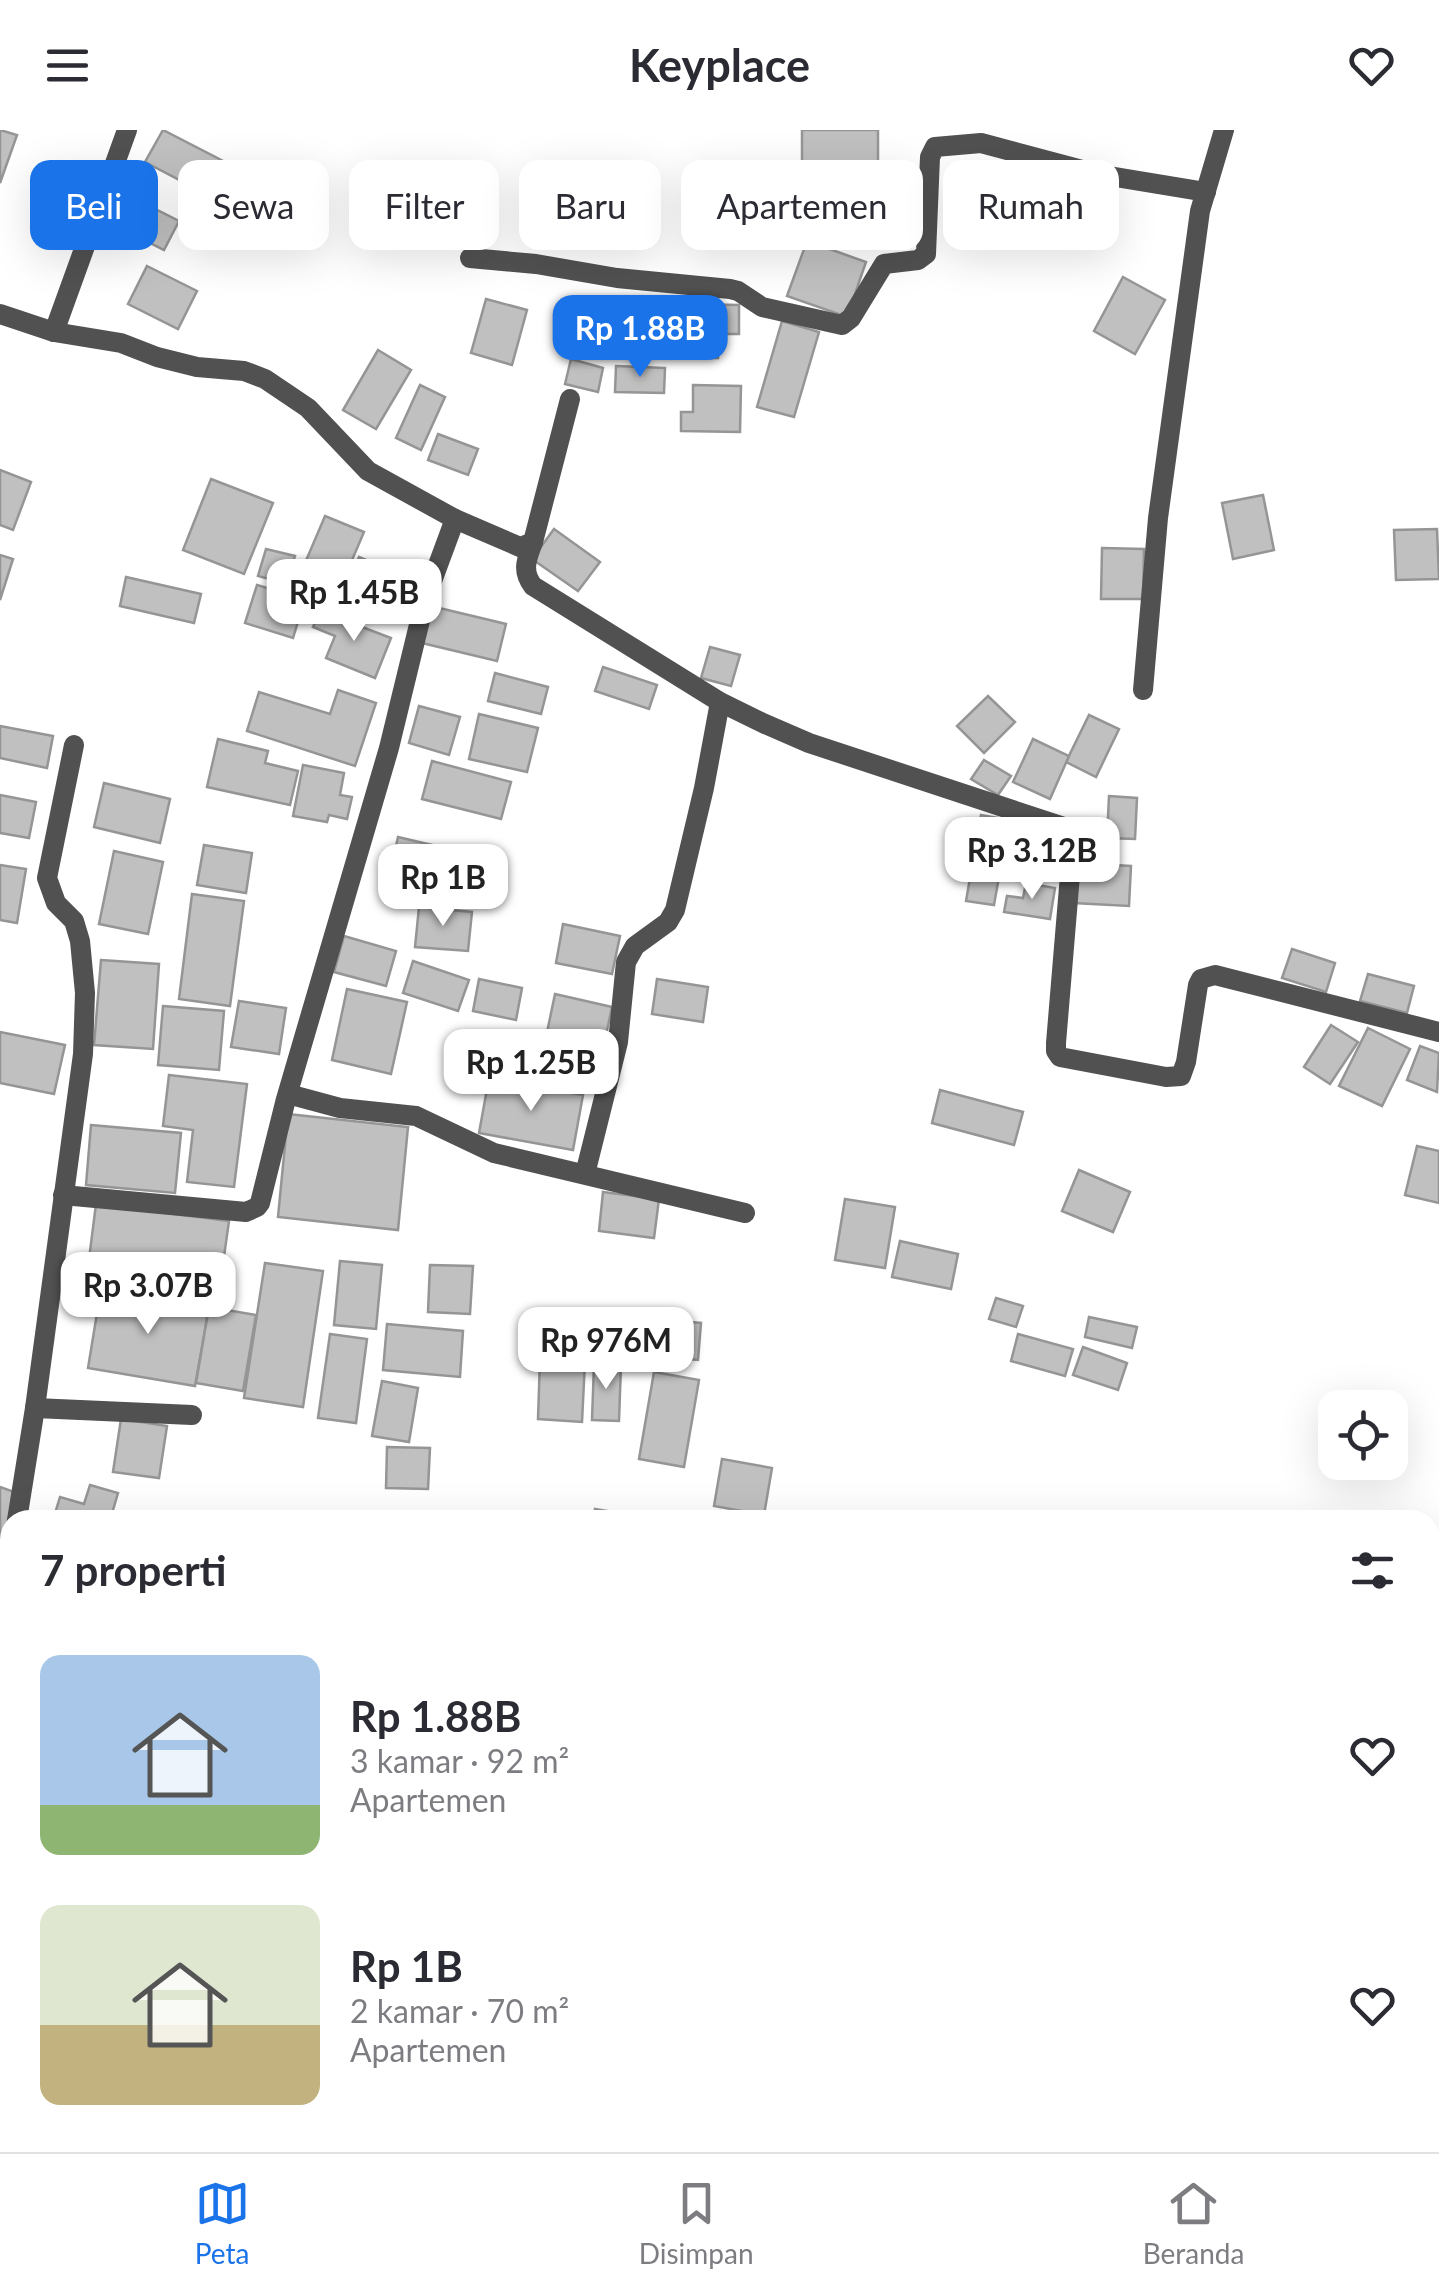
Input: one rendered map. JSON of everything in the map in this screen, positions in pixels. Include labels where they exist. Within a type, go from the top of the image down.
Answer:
[{"type":"street","points":[[54,332],[126,130]]},
{"type":"street","points":[[1143,690],[1160,501],[1200,211],[1224,130]]},
{"type":"street","points":[[470,258],[617,278],[730,288],[762,307],[842,325],[851,318],[884,264],[918,260],[926,254],[930,156],[935,147],[981,143],[1097,174],[1206,192]]},
{"type":"street","points":[[0,314],[54,332],[122,343],[184,364],[244,371],[264,379],[308,408],[368,471],[455,519],[520,547],[533,542]]},
{"type":"street","points":[[570,399],[526,562],[525,570],[533,586],[720,702],[809,743],[1070,829],[1074,839],[1056,1044],[1060,1057],[1166,1078],[1181,1076],[1198,985],[1202,979],[1215,975],[1439,1032]]},
{"type":"street","points":[[63,1195],[246,1212],[257,1208],[263,1198],[288,1094],[390,748],[425,600],[455,519]]},
{"type":"street","points":[[585,1174],[618,1042],[626,962],[636,946],[668,922],[675,910],[720,702]]},
{"type":"street","points":[[19,1510],[36,1408],[82,1054],[85,993],[80,941],[74,921],[56,904],[47,878],[74,744]]},
{"type":"street","points":[[288,1094],[340,1108],[416,1116],[494,1153],[745,1213]]},
{"type":"street","points":[[36,1408],[192,1415]]},
{"type":"building","points":[[0,130],[17,135],[0,183]]},
{"type":"building","points":[[163,130],[221,160],[178,160],[178,179],[158,169],[158,160],[146,160]]},
{"type":"building","points":[[802,130],[878,130],[878,160],[802,160]]},
{"type":"building","points":[[158,210],[178,220],[164,250],[158,247]]},
{"type":"building","points":[[804,250],[832,250],[866,262],[847,317],[787,296]]},
{"type":"building","points":[[147,266],[197,291],[178,329],[128,304]]},
{"type":"building","points":[[1123,277],[1165,300],[1135,354],[1094,331]]},
{"type":"building","points":[[486,299],[527,310],[512,365],[471,353]]},
{"type":"building","points":[[684,304],[739,305],[739,334],[719,334],[718,358],[684,358]]},
{"type":"building","points":[[639,309],[670,312],[668,337],[636,334]]},
{"type":"building","points":[[782,321],[819,332],[794,417],[757,407]]},
{"type":"building","points":[[378,350],[411,370],[376,429],[343,410]]},
{"type":"building","points":[[571,359],[603,368],[598,392],[565,384]]},
{"type":"building","points":[[616,366],[665,368],[664,393],[615,392]]},
{"type":"building","points":[[420,385],[445,397],[421,450],[396,438]]},
{"type":"building","points":[[693,385],[741,386],[740,432],[681,431],[681,412],[693,412]]},
{"type":"building","points":[[438,434],[478,449],[468,475],[428,460]]},
{"type":"building","points":[[0,470],[31,482],[13,530],[0,525]]},
{"type":"building","points":[[211,479],[273,503],[244,574],[183,550]]},
{"type":"building","points":[[1263,495],[1274,550],[1233,559],[1222,503]]},
{"type":"building","points":[[325,516],[364,532],[341,586],[302,570]]},
{"type":"building","points":[[554,529],[600,562],[578,591],[532,559]]},
{"type":"building","points":[[1437,529],[1439,579],[1396,580],[1394,530]]},
{"type":"building","points":[[1102,548],[1144,549],[1143,599],[1101,599]]},
{"type":"building","points":[[266,549],[295,556],[286,584],[258,576]]},
{"type":"building","points":[[0,555],[13,559],[0,600]]},
{"type":"building","points":[[359,557],[411,579],[394,620],[342,598]]},
{"type":"building","points":[[126,577],[201,594],[194,623],[120,606]]},
{"type":"building","points":[[257,585],[305,599],[293,638],[245,623]]},
{"type":"building","points":[[431,606],[506,624],[497,661],[422,643]]},
{"type":"building","points":[[320,611],[391,638],[375,678],[326,658],[335,636],[313,627]]},
{"type":"building","points":[[710,647],[740,655],[731,686],[701,678]]},
{"type":"building","points":[[603,667],[657,685],[649,709],[595,691]]},
{"type":"building","points":[[495,673],[548,687],[541,714],[488,701]]},
{"type":"building","points":[[338,690],[376,703],[355,766],[247,731],[259,692],[330,714]]},
{"type":"building","points":[[988,696],[1015,722],[984,753],[957,726]]},
{"type":"building","points":[[419,706],[460,717],[449,755],[409,743]]},
{"type":"building","points":[[479,714],[538,728],[527,772],[469,759]]},
{"type":"building","points":[[1089,715],[1119,729],[1096,777],[1066,762]]},
{"type":"building","points":[[0,726],[53,736],[47,768],[0,758]]},
{"type":"building","points":[[218,739],[268,751],[265,763],[298,771],[290,805],[207,787]]},
{"type":"building","points":[[1033,739],[1069,756],[1050,799],[1013,782]]},
{"type":"building","points":[[984,760],[1011,776],[998,795],[971,779]]},
{"type":"building","points":[[432,761],[511,782],[501,819],[422,799]]},
{"type":"building","points":[[303,765],[344,773],[340,795],[352,797],[347,819],[329,815],[327,822],[293,816]]},
{"type":"building","points":[[104,783],[170,799],[160,843],[94,827]]},
{"type":"building","points":[[0,795],[36,802],[29,838],[0,833]]},
{"type":"building","points":[[1109,796],[1137,798],[1135,839],[1107,838]]},
{"type":"building","points":[[981,815],[1009,820],[994,905],[966,901]]},
{"type":"building","points":[[1016,824],[1059,831],[1051,879],[1008,871]]},
{"type":"building","points":[[398,837],[449,849],[442,876],[392,864]]},
{"type":"building","points":[[204,845],[252,853],[246,893],[197,885]]},
{"type":"building","points":[[114,851],[163,862],[148,934],[99,924]]},
{"type":"building","points":[[1076,863],[1131,866],[1129,906],[1074,903]]},
{"type":"building","points":[[0,865],[26,869],[17,923],[0,920]]},
{"type":"building","points":[[1026,883],[1055,888],[1050,919],[1004,912],[1007,896],[1023,898]]},
{"type":"building","points":[[192,894],[244,901],[230,1006],[179,999]]},
{"type":"building","points":[[419,907],[472,912],[468,951],[415,947]]},
{"type":"building","points":[[563,924],[620,936],[612,974],[556,963]]},
{"type":"building","points":[[344,936],[396,951],[386,986],[334,972]]},
{"type":"building","points":[[1292,949],[1335,963],[1326,992],[1282,978]]},
{"type":"building","points":[[101,960],[159,964],[153,1049],[94,1045]]},
{"type":"building","points":[[413,961],[469,980],[458,1011],[403,993]]},
{"type":"building","points":[[1368,974],[1414,986],[1407,1013],[1360,1001]]},
{"type":"building","points":[[479,979],[522,988],[516,1020],[473,1011]]},
{"type":"building","points":[[657,979],[708,987],[703,1022],[652,1014]]},
{"type":"building","points":[[347,989],[407,1002],[391,1074],[332,1060]]},
{"type":"building","points":[[555,994],[612,1007],[603,1049],[546,1037]]},
{"type":"building","points":[[239,1001],[286,1008],[279,1054],[231,1047]]},
{"type":"building","points":[[163,1006],[224,1011],[219,1070],[158,1065]]},
{"type":"building","points":[[1331,1025],[1358,1042],[1330,1084],[1304,1067]]},
{"type":"building","points":[[1368,1028],[1410,1049],[1382,1106],[1339,1086]]},
{"type":"building","points":[[0,1032],[65,1045],[54,1094],[0,1083]]},
{"type":"building","points":[[1420,1046],[1439,1053],[1437,1092],[1407,1080]]},
{"type":"building","points":[[169,1075],[247,1084],[234,1187],[187,1182],[193,1130],[163,1126]]},
{"type":"building","points":[[489,1078],[583,1095],[573,1150],[479,1133]]},
{"type":"building","points":[[940,1090],[1023,1112],[1014,1145],[932,1123]]},
{"type":"building","points":[[288,1114],[408,1127],[398,1230],[278,1217]]},
{"type":"building","points":[[91,1125],[181,1133],[175,1193],[86,1185]]},
{"type":"building","points":[[1417,1146],[1439,1151],[1439,1203],[1405,1195]]},
{"type":"building","points":[[1079,1170],[1130,1192],[1113,1232],[1062,1211]]},
{"type":"building","points":[[603,1192],[659,1199],[654,1238],[599,1231]]},
{"type":"building","points":[[845,1199],[895,1207],[885,1268],[835,1260]]},
{"type":"building","points":[[96,1204],[229,1221],[219,1292],[87,1275]]},
{"type":"building","points":[[900,1241],[958,1254],[951,1289],[892,1277]]},
{"type":"building","points":[[340,1261],[382,1265],[376,1329],[334,1325]]},
{"type":"building","points":[[265,1263],[323,1271],[303,1407],[244,1398]]},
{"type":"building","points":[[430,1265],[473,1266],[470,1314],[428,1312]]},
{"type":"building","points":[[101,1289],[209,1307],[195,1386],[88,1368]]},
{"type":"building","points":[[996,1298],[1023,1306],[1016,1327],[989,1319]]},
{"type":"building","points":[[209,1307],[256,1315],[243,1391],[196,1383]]},
{"type":"building","points":[[603,1311],[634,1312],[633,1355],[602,1354]]},
{"type":"building","points":[[1089,1317],[1137,1327],[1132,1348],[1085,1337]]},
{"type":"building","points":[[655,1319],[701,1323],[698,1360],[652,1356]]},
{"type":"building","points":[[387,1324],[463,1331],[460,1377],[383,1370]]},
{"type":"building","points":[[330,1334],[367,1339],[356,1423],[318,1418]]},
{"type":"building","points":[[1018,1334],[1073,1349],[1065,1376],[1011,1361]]},
{"type":"building","points":[[1083,1347],[1127,1363],[1118,1390],[1073,1375]]},
{"type":"building","points":[[540,1359],[585,1361],[582,1422],[538,1419]]},
{"type":"building","points":[[594,1364],[621,1365],[619,1421],[592,1420]]},
{"type":"building","points":[[654,1372],[699,1380],[684,1467],[639,1459]]},
{"type":"building","points":[[382,1381],[418,1388],[409,1442],[372,1436]]},
{"type":"building","points":[[121,1419],[167,1426],[159,1478],[113,1472]]},
{"type":"building","points":[[387,1447],[430,1448],[428,1489],[386,1488]]},
{"type":"building","points":[[722,1459],[772,1468],[765,1510],[714,1506]]},
{"type":"building","points":[[90,1485],[118,1493],[113,1510],[56,1510],[60,1497],[84,1504]]},
{"type":"building","points":[[0,1487],[17,1493],[11,1510],[0,1510]]}]
